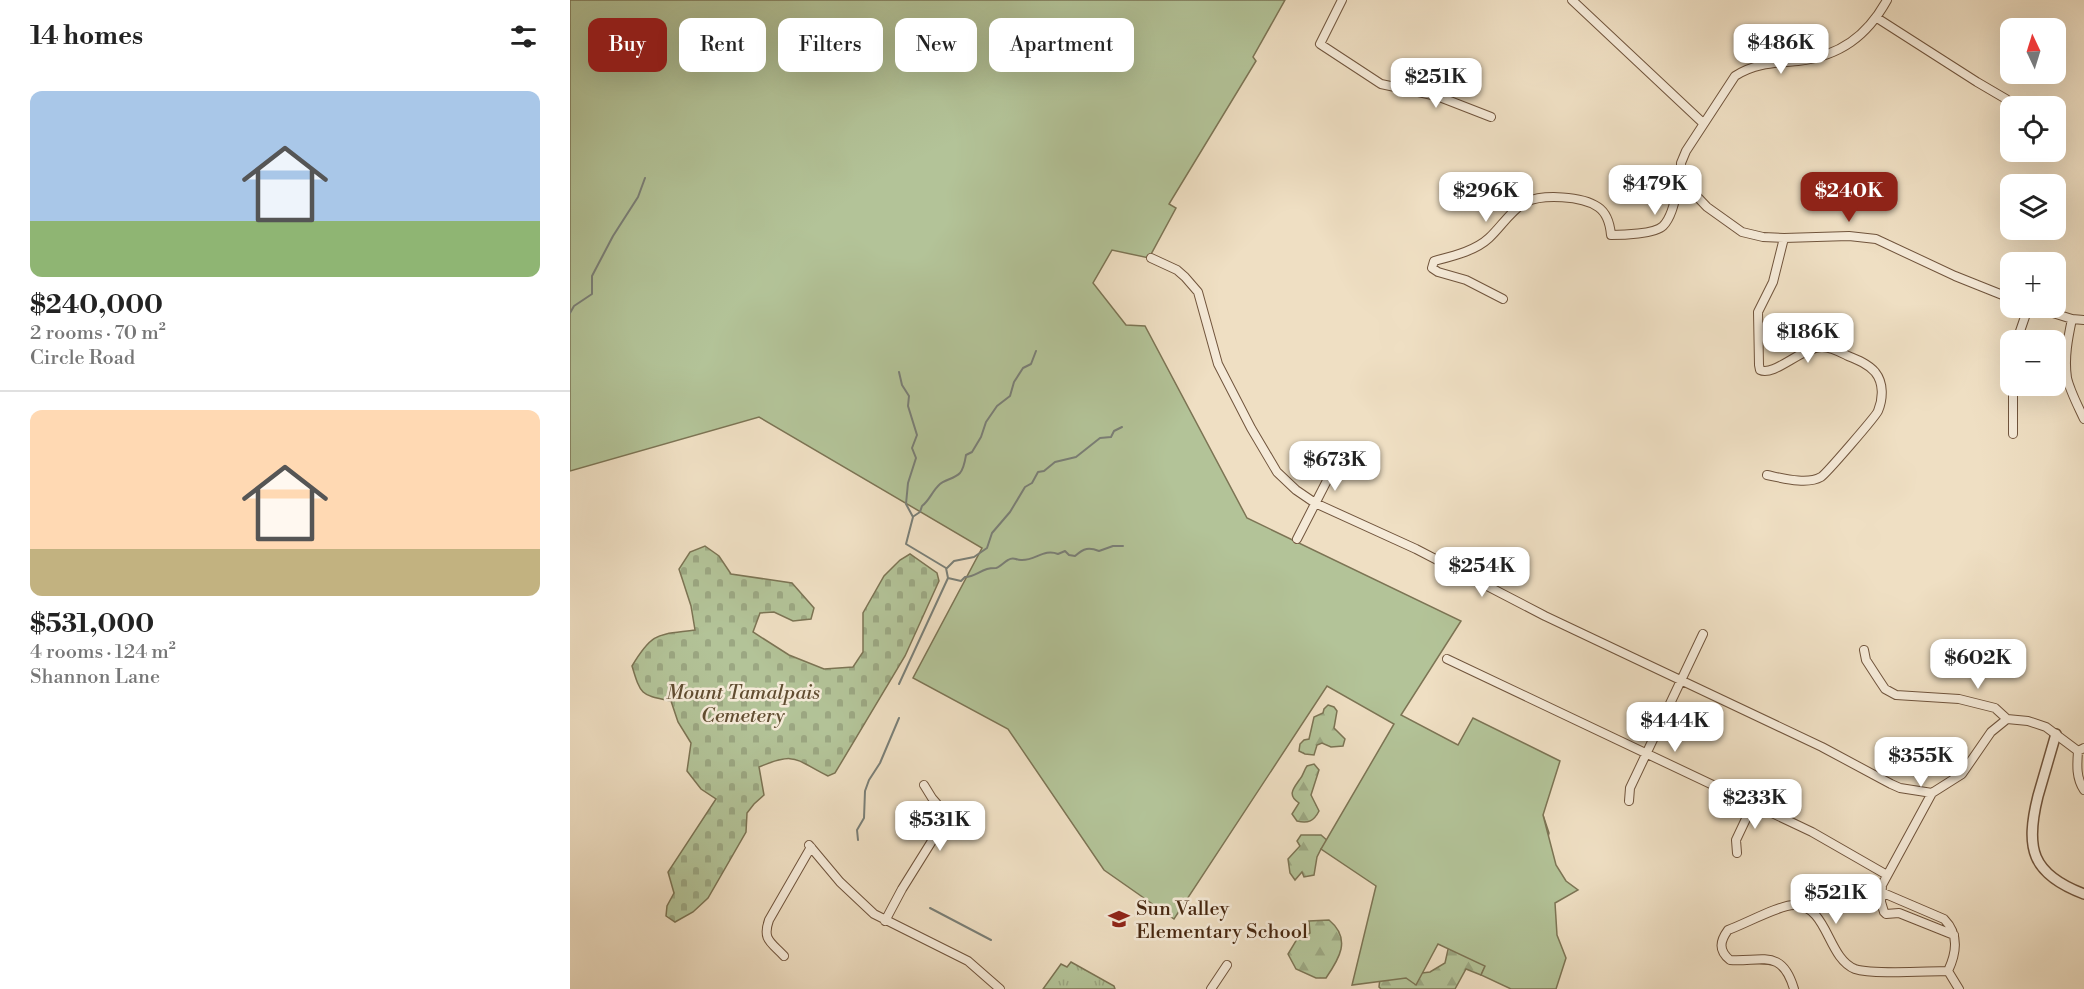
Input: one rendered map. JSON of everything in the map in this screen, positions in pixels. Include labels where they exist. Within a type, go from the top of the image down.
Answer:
[{"type":"street","points":[[1342,0],[1320,44],[1381,84],[1437,96],[1491,117]]},
{"type":"street","points":[[1572,0],[1702,123]]},
{"type":"street","points":[[1503,299],[1466,280],[1437,272],[1432,268],[1432,264],[1434,261],[1472,249],[1487,240],[1522,204],[1530,201],[1560,197],[1580,200],[1598,207],[1610,222],[1611,235],[1657,231],[1664,226],[1669,216],[1681,177],[1681,163],[1684,157],[1702,123],[1735,76],[1746,68],[1772,62],[1802,60],[1842,49],[1851,44],[1877,18],[1887,0]]},
{"type":"street","points":[[1877,18],[2001,96]]},
{"type":"street","points":[[1681,177],[1692,193],[1707,207],[1742,232],[1763,237],[1849,236],[1876,239],[2000,294]]},
{"type":"street","points":[[1767,475],[1806,480],[1823,476],[1878,413],[1883,389],[1876,373],[1862,362],[1830,348],[1820,347],[1804,352],[1772,371],[1760,370],[1758,365],[1758,312],[1773,282],[1784,238]]},
{"type":"street","points":[[1151,258],[1177,270],[1198,292],[1218,364],[1277,472],[1296,490],[1315,503],[1416,549],[1545,616],[1822,747],[1891,784],[1932,793]]},
{"type":"street","points":[[2066,317],[2084,320]]},
{"type":"street","points":[[2072,319],[2066,370],[2084,418]]},
{"type":"street","points":[[2013,396],[2013,434]]},
{"type":"street","points":[[1297,539],[1337,461]]},
{"type":"street","points":[[1629,801],[1630,788],[1703,634]]},
{"type":"street","points":[[1864,650],[1866,660],[1885,689],[1896,695],[1959,699],[1995,708],[2007,719],[2028,721],[2046,727],[2081,749],[2077,773],[2079,783],[2084,789]]},
{"type":"street","points":[[1447,659],[1812,831],[1887,876]]},
{"type":"street","points":[[1954,935],[1899,914],[1886,914],[1882,908],[1881,892],[1887,876],[1932,793],[1962,774],[1991,732],[2007,719]]},
{"type":"street","points":[[2056,734],[2034,812],[2031,836],[2034,853],[2040,865],[2052,879],[2084,894]]},
{"type":"street","points":[[885,921],[945,820],[945,813],[924,785]]},
{"type":"street","points":[[1737,853],[1736,840],[1753,804]]},
{"type":"street","points":[[784,956],[767,939],[765,930],[810,846],[840,882],[874,914],[968,961],[1000,989]]},
{"type":"street","points":[[1881,892],[1944,919],[1954,935],[1956,948],[1948,971]]},
{"type":"street","points":[[1794,989],[1782,965],[1775,961],[1765,958],[1730,960],[1724,955],[1720,946],[1728,930],[1792,905],[1805,907],[1816,916],[1839,957],[1854,968],[1870,971],[1948,971]]},
{"type":"street","points":[[1211,989],[1227,965]]},
{"type":"street","points":[[1948,971],[1959,989]]},
{"type":"green space","points":[[570,0],[1285,0],[1253,57],[1256,61],[1169,204],[1176,208],[1149,258],[1112,250],[1093,283],[1126,325],[1145,326],[1247,518],[1461,621],[1401,715],[1458,745],[1473,718],[1560,761],[1543,815],[1556,865],[1566,881],[1578,890],[1555,903],[1557,935],[1566,958],[1556,989],[1511,989],[1481,975],[1485,966],[1438,944],[1416,985],[1406,978],[1352,985],[1376,886],[1321,849],[1394,724],[1327,686],[1174,919],[1104,870],[1008,729],[913,678],[982,548],[759,417],[570,471]]},
{"type":"green space","name":"Mount Tamalpais Cemetery","points":[[705,546],[719,556],[731,574],[792,583],[814,608],[811,619],[793,621],[774,612],[760,613],[753,632],[789,655],[824,669],[853,667],[863,652],[863,613],[884,576],[900,560],[910,554],[937,573],[939,581],[905,656],[835,773],[828,776],[802,762],[789,759],[781,759],[759,767],[764,795],[747,813],[746,832],[708,898],[693,912],[675,922],[666,916],[667,906],[674,893],[668,872],[716,799],[701,789],[687,771],[691,743],[678,722],[671,701],[648,695],[640,689],[632,666],[646,646],[658,637],[664,634],[695,630],[691,606],[679,569],[690,552]]},
{"type":"green space","points":[[1328,705],[1337,711],[1334,728],[1345,739],[1343,746],[1331,747],[1322,743],[1317,745],[1314,755],[1299,751],[1300,744],[1309,739],[1314,717],[1323,713]]},
{"type":"green space","points":[[1314,764],[1319,770],[1311,795],[1319,811],[1310,821],[1297,821],[1292,814],[1299,803],[1293,797],[1292,792],[1307,766]]},
{"type":"green space","points":[[1543,815],[1549,833],[1545,849],[1481,975],[1466,969],[1455,989],[1381,989],[1379,987],[1380,978],[1430,972],[1445,963],[1449,945]]},
{"type":"green space","points":[[1301,835],[1321,835],[1329,842],[1329,848],[1321,849],[1314,875],[1304,877],[1302,872],[1295,880],[1290,873],[1288,859],[1300,846],[1297,841]]},
{"type":"green space","points":[[1329,920],[1340,934],[1341,949],[1326,978],[1316,978],[1296,969],[1288,954],[1297,939],[1310,933],[1309,921]]},
{"type":"green space","points":[[1071,962],[1114,986],[1115,989],[1043,989],[1061,964],[1067,967]]},
{"type":"waterway","points":[[570,313],[574,306],[592,294],[592,276],[613,236],[638,197],[645,178]]},
{"type":"waterway","points":[[914,516],[920,512],[922,506],[940,484],[960,473],[966,455],[972,452],[981,437],[986,422],[997,406],[1010,396],[1014,382],[1023,368],[1031,364],[1036,351]]},
{"type":"waterway","points":[[899,372],[902,385],[909,396],[908,406],[917,435],[912,448],[916,458],[908,483],[906,504],[913,517],[906,544],[946,568],[948,578],[899,684]]},
{"type":"waterway","points":[[947,568],[954,561],[974,557],[987,548],[992,533],[1010,512],[1025,487],[1032,483],[1038,472],[1044,471],[1055,462],[1076,457],[1100,438],[1111,437],[1114,431],[1122,427]]},
{"type":"waterway","points":[[948,578],[961,581],[965,577],[998,567],[1012,558],[1026,560],[1048,553],[1058,554],[1065,551],[1075,556],[1087,549],[1099,551],[1113,546],[1123,546]]},
{"type":"waterway","points":[[858,840],[857,830],[864,818],[865,791],[899,718]]},
{"type":"waterway","points":[[930,908],[991,940]]},
{"type":"place","name":"Sun Valley Elementary School","points":[[1119,919]]}]
